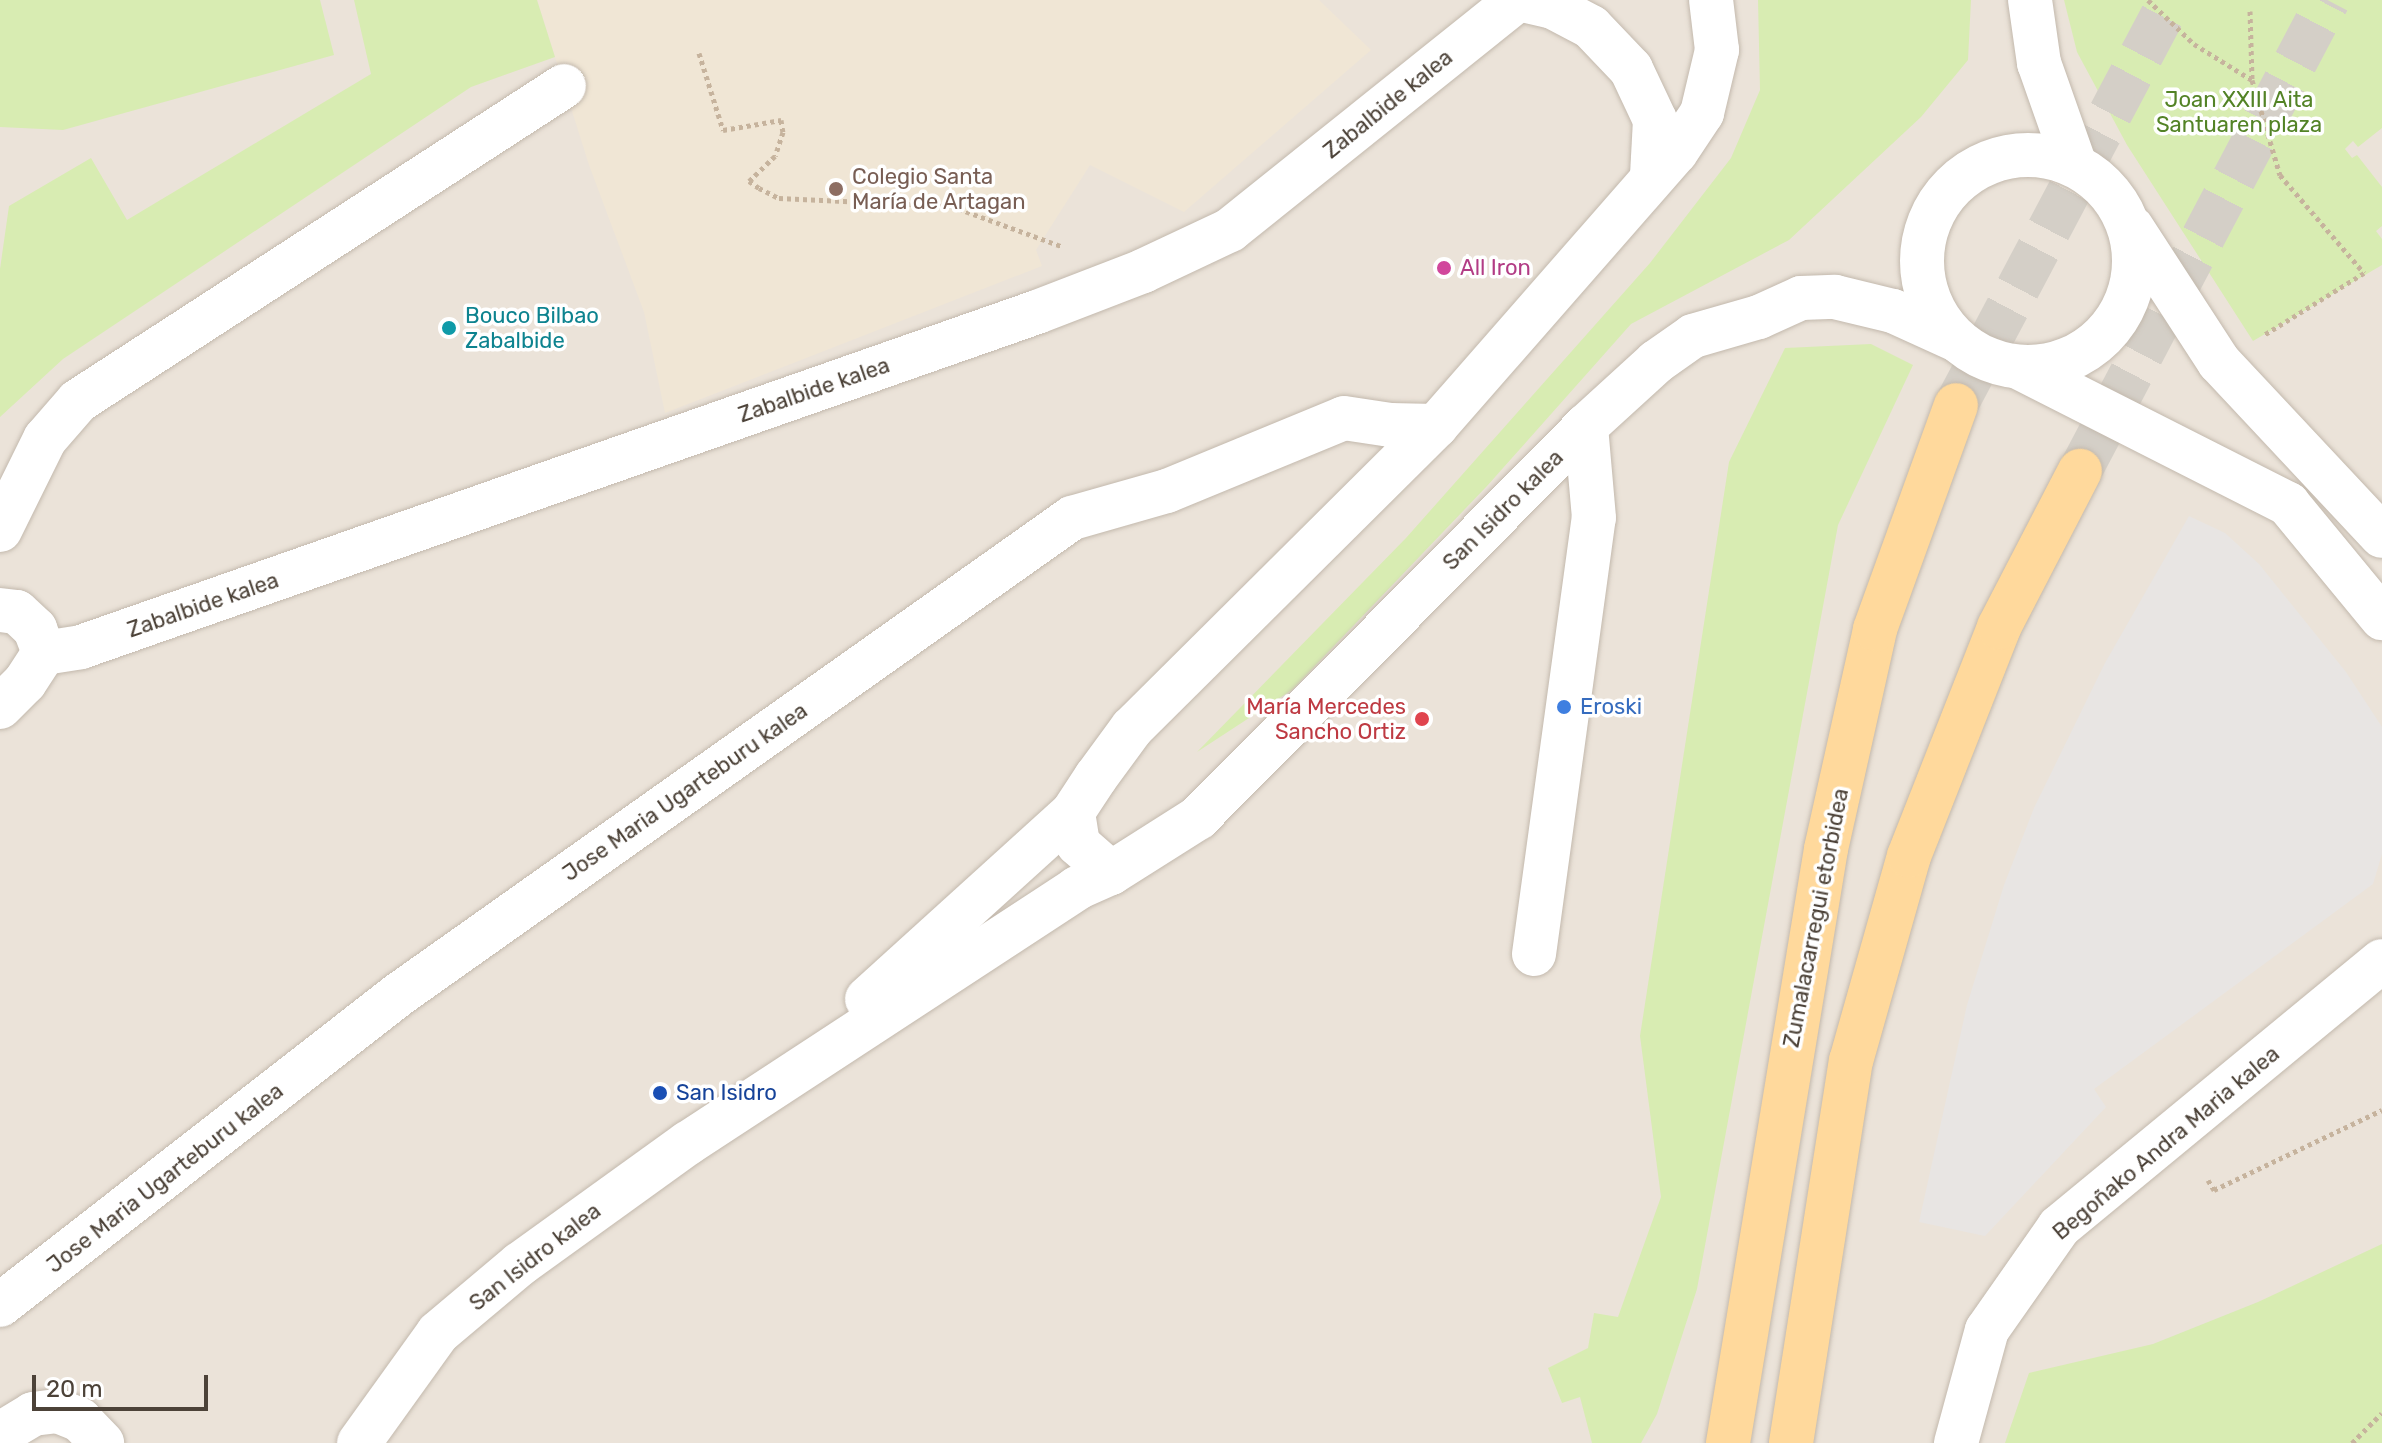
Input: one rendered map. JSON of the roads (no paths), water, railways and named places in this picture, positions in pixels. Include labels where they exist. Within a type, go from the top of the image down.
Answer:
[{"type":"main road","name":"Zumalacarregui etorbidea","points":[[1728,1443],[1791,1048],[1830,834],[1875,629],[1956,405]]},
{"type":"main road","points":[[1791,1443],[1851,1061],[1909,856],[1999,627],[2080,471]]},
{"type":"street","points":[[1520,0],[1553,7],[1591,27],[1631,69],[1655,120],[1652,176]]},
{"type":"street","name":"Zabalbide kalea","points":[[44,653],[81,647],[1037,312],[1143,271],[1230,230],[1520,0]]},
{"type":"street","name":"San Isidro kalea","points":[[745,1106],[1073,812],[1132,728],[1436,426],[1676,152],[1702,113],[1717,50],[1711,0]]},
{"type":"street","points":[[2030,0],[2039,63],[2075,165]]},
{"type":"street","points":[[0,530],[45,439],[78,401],[564,86]]},
{"type":"street","points":[[2382,536],[2219,362],[2116,201],[2075,165],[2043,155],[2008,156],[1977,167],[1944,197],[1932,216],[1922,248],[1924,282],[1936,314],[1957,340],[1986,359],[2020,368],[2154,440],[2288,504],[2382,618]]},
{"type":"street","points":[[2020,368],[2056,365],[2089,349],[2115,324],[2131,292],[2136,256],[2127,220]]},
{"type":"street","name":"San Isidro kalea","points":[[359,1443],[438,1333],[520,1264],[745,1106],[1077,888],[1111,873],[1198,818],[1586,426],[1656,362],[1693,336],[1759,317],[1801,298],[1835,297],[1893,311],[1957,340]]},
{"type":"street","name":"Jose Maria Ugarteburu kalea","points":[[1,1302],[398,995],[1072,518],[1167,491],[1344,418],[1390,425],[1436,426]]},
{"type":"street","points":[[1534,954],[1594,518],[1586,426]]},
{"type":"street","points":[[0,610],[17,612],[35,629],[44,653],[25,682],[0,707]]},
{"type":"street","points":[[1073,812],[1078,844],[1111,873]]},
{"type":"street","name":"Begoñako Andra Maria kalea","points":[[1956,1443],[1987,1330],[2059,1227],[2382,961]]},
{"type":"street","points":[[0,1434],[33,1414],[58,1411],[80,1420],[102,1443]]},
{"type":"tunnel","points":[[1956,405],[2170,0]]},
{"type":"tunnel","points":[[2080,471],[2328,0]]},
{"type":"place","name":"Colegio Santa María de Artagan","points":[[836,189]]},
{"type":"place","name":"All Iron","points":[[1444,268]]},
{"type":"place","name":"Bouco Bilbao Zabalbide","points":[[449,328]]},
{"type":"place","name":"Eroski","points":[[1564,707]]},
{"type":"place","name":"María Mercedes Sancho Ortiz","points":[[1422,719]]},
{"type":"place","name":"San Isidro","points":[[660,1093]]},
{"type":"park label","name":"Joan XXIII Aita Santuaren plaza","points":[[2239,112]]}]
